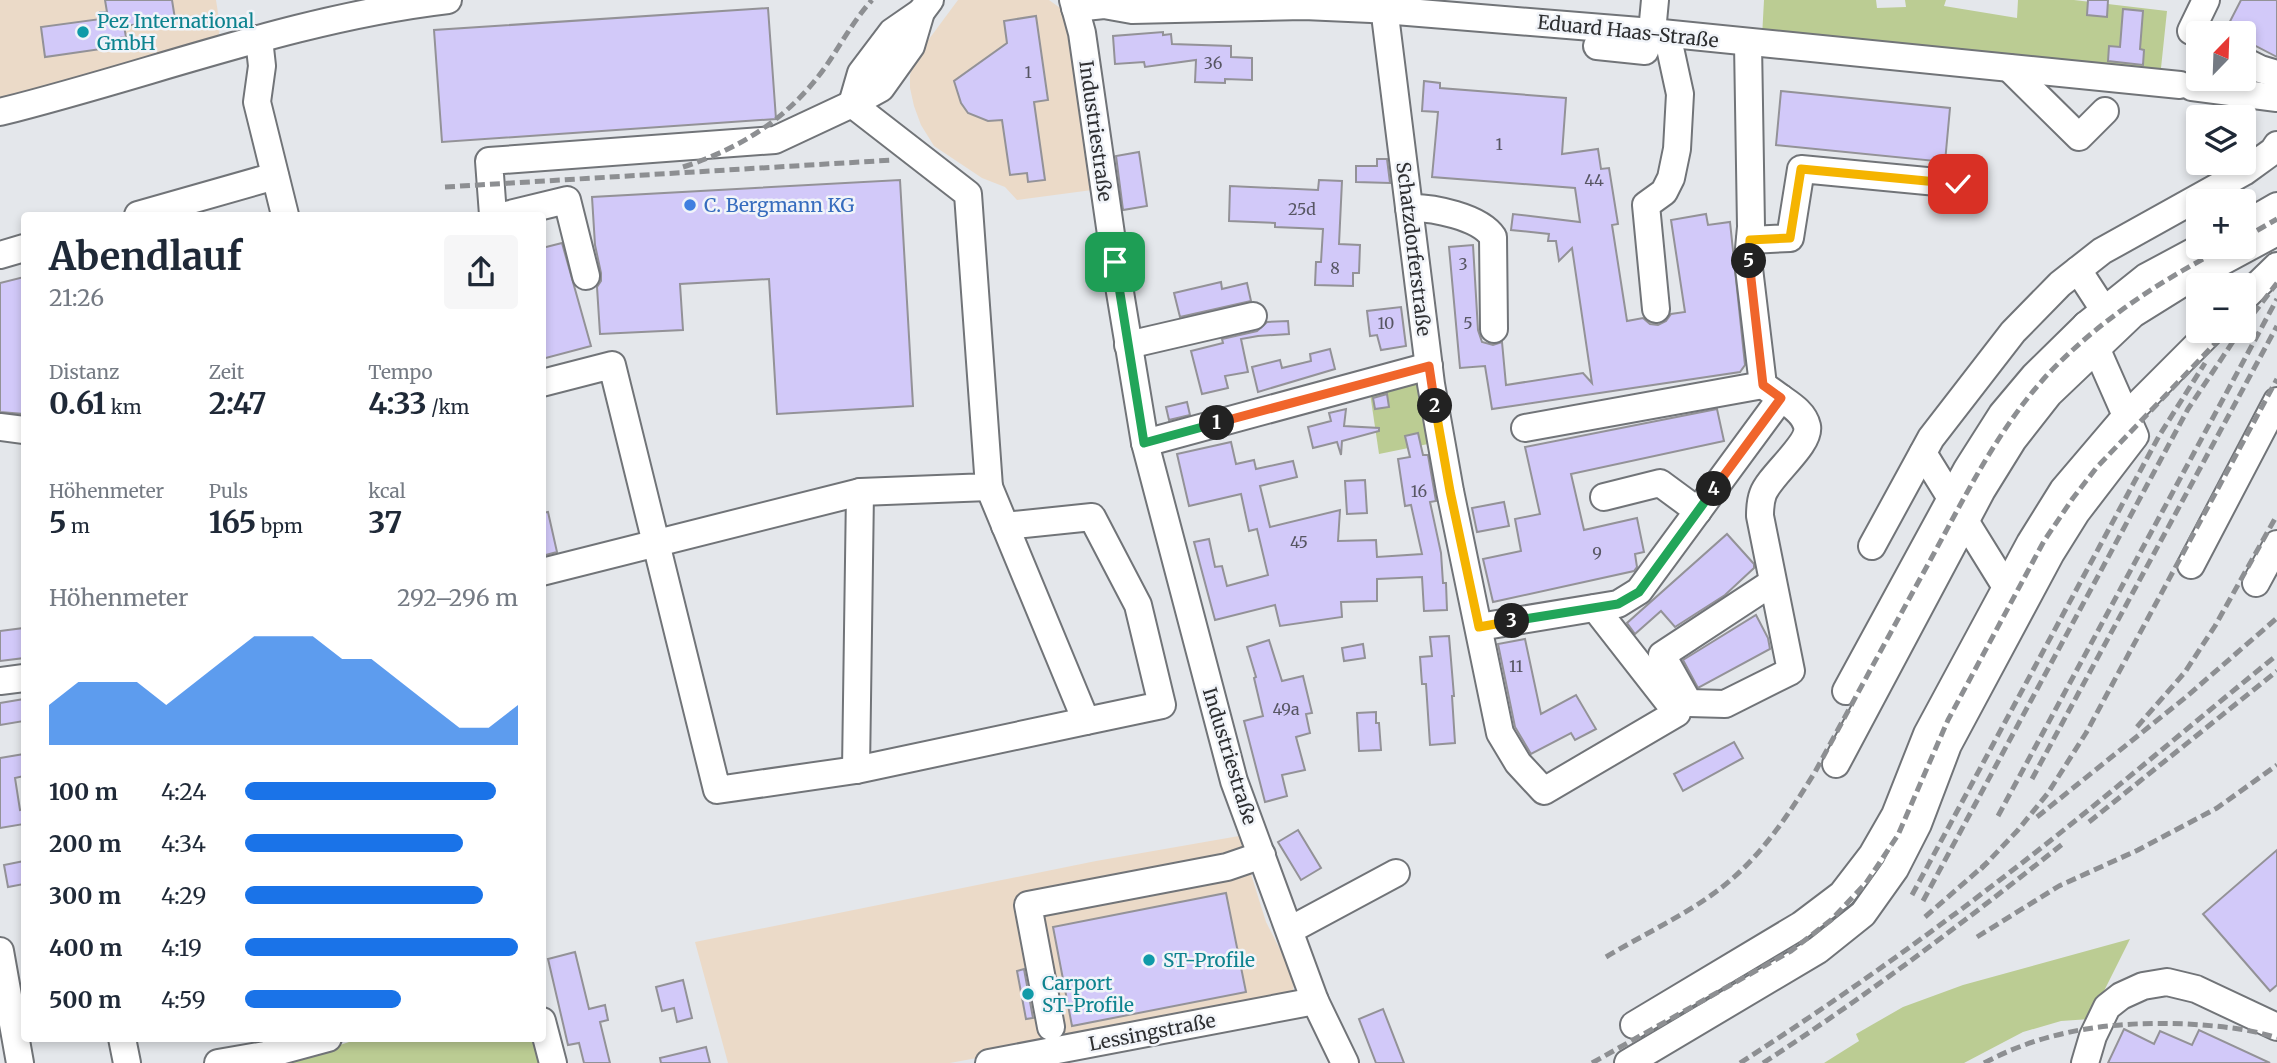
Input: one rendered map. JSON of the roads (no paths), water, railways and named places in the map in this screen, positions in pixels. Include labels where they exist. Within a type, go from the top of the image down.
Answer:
[{"type":"street","points":[[0,112],[348,16],[448,0]]},
{"type":"street","points":[[1655,0],[1660,33],[1680,94],[1680,121],[1671,178],[1664,192],[1646,205],[1656,309]]},
{"type":"street","points":[[2196,21],[2206,0]]},
{"type":"street","name":"Eduard Haas-Straße","points":[[1074,4],[1143,10],[1378,6],[2186,86],[2277,99]]},
{"type":"street","name":"Industriestraße","points":[[1074,4],[1082,33],[1144,443],[1234,781],[1340,1062]]},
{"type":"street","points":[[494,212],[489,162],[775,140],[852,104],[861,73],[892,32],[926,6]]},
{"type":"street","name":"Schatzdorferstraße","points":[[1378,6],[1386,23],[1429,366],[1450,491],[1500,733],[1518,763],[1544,791],[1677,713],[1595,608]]},
{"type":"street","points":[[1597,46],[1645,51],[1660,33]]},
{"type":"street","points":[[259,40],[262,66],[257,102],[284,212]]},
{"type":"street","points":[[1748,43],[1748,260],[1772,392],[1804,418],[1808,429],[1804,440],[1771,480],[1760,505],[1791,671],[1725,704],[1689,703],[1662,656],[1773,582]]},
{"type":"street","points":[[2256,67],[2277,74]]},
{"type":"street","points":[[2009,68],[2079,137],[2105,111]]},
{"type":"street","points":[[852,104],[968,194],[989,486],[1086,721]]},
{"type":"street","points":[[1872,546],[1931,438],[2013,332],[2060,284],[2102,251],[2244,172],[2273,151],[2277,145]]},
{"type":"street","points":[[1750,240],[1790,238],[1801,169],[1958,184]]},
{"type":"street","points":[[149,212],[275,176]]},
{"type":"street","points":[[518,212],[566,200],[586,276]]},
{"type":"street","points":[[2256,218],[2277,206]]},
{"type":"street","points":[[1409,208],[1427,208],[1446,213],[1488,229],[1493,237],[1494,329]]},
{"type":"street","points":[[1836,764],[1965,521],[2012,440],[2049,394],[2095,328],[2133,314],[2175,287],[2277,232]]},
{"type":"street","points":[[0,255],[21,249]]},
{"type":"street","points":[[1846,691],[1951,498],[2002,414],[2034,376],[2095,328],[2146,277],[2186,256]]},
{"type":"street","points":[[2256,286],[2277,266]]},
{"type":"street","points":[[1628,1063],[1818,950],[1863,914],[1895,869],[1918,824],[1948,745],[2051,553],[2076,513],[2135,436],[2095,328],[2078,270]]},
{"type":"street","points":[[1128,345],[1253,316]]},
{"type":"street","points":[[1634,1025],[1801,925],[1842,894],[1872,855],[1895,814],[1927,734],[2030,542],[2063,490],[2126,416],[2199,343]]},
{"type":"street","points":[[546,382],[612,365],[717,790],[856,770],[1162,705],[1138,605],[1092,517],[1005,526]]},
{"type":"street","points":[[1144,443],[1429,366]]},
{"type":"street","points":[[1525,428],[1772,392]]},
{"type":"street","points":[[1479,627],[1618,604],[1639,592],[1698,511],[1772,392]]},
{"type":"street","points":[[2191,565],[2277,401]]},
{"type":"street","points":[[0,428],[21,430]]},
{"type":"street","points":[[1923,453],[2006,587]]},
{"type":"street","points":[[1604,497],[1660,483],[1698,511]]},
{"type":"street","points":[[546,571],[860,492],[989,486]]},
{"type":"street","points":[[856,770],[860,492]]},
{"type":"street","points":[[2256,583],[2277,544]]},
{"type":"street","points":[[0,681],[21,678]]},
{"type":"street","points":[[1051,1027],[1028,905],[1227,867],[1262,855]]},
{"type":"street","points":[[1290,930],[1396,873]]},
{"type":"street","points":[[0,951],[20,1063]]},
{"type":"street","points":[[2085,1063],[2101,1016],[2107,1007],[2121,996],[2143,986],[2167,982],[2196,989],[2277,1027]]},
{"type":"street","name":"Lessingstraße","points":[[989,1063],[1315,1001]]},
{"type":"street","points":[[546,1036],[553,1063]]},
{"type":"street","points":[[123,1042],[127,1063]]},
{"type":"street","points":[[218,1063],[265,1055],[313,1042]]},
{"type":"railway","points":[[683,167],[745,140],[797,101],[826,66],[872,0]]},
{"type":"railway","points":[[445,187],[893,160]]},
{"type":"railway","points":[[2256,231],[2277,219]]},
{"type":"railway","points":[[1606,957],[1708,898],[1749,863],[1773,834],[1815,772],[1985,461],[2031,394],[2069,354],[2110,319],[2132,302],[2204,259]]},
{"type":"railway","points":[[2256,310],[2277,283]]},
{"type":"railway","points":[[1998,816],[2277,299]]},
{"type":"railway","points":[[2032,779],[2277,326]]},
{"type":"railway","points":[[1592,1063],[1791,951],[1831,920],[1866,883],[1898,835],[1948,720],[2044,541],[2097,467],[2216,343]]},
{"type":"railway","points":[[1923,901],[2188,409],[2232,343]]},
{"type":"railway","points":[[1912,895],[2159,436],[2205,363]]},
{"type":"railway","points":[[1981,869],[2048,793],[2086,733],[2277,379]]},
{"type":"railway","points":[[2137,727],[2185,672],[2215,626],[2277,515]]},
{"type":"railway","points":[[2037,817],[2186,697],[2277,618]]},
{"type":"railway","points":[[1740,1063],[1901,954],[2017,867],[2277,655]]},
{"type":"railway","points":[[2089,822],[2277,671]]},
{"type":"railway","points":[[1977,937],[2059,886],[2138,850],[2217,808],[2277,765]]},
{"type":"railway","points":[[1763,1063],[1917,956],[2065,842]]},
{"type":"railway","points":[[1925,917],[1988,862]]},
{"type":"railway","points":[[1984,1063],[2033,1042],[2108,1026],[2160,1023],[2198,1025],[2244,1030],[2277,1038]]},
{"type":"place","name":"Pez International GmbH","points":[[83,32]]},
{"type":"place","name":"C. Bergmann KG","points":[[690,205]]},
{"type":"place","name":"ST-Profile","points":[[1149,960]]},
{"type":"place","name":"Carport ST-Profile","points":[[1028,994]]}]
